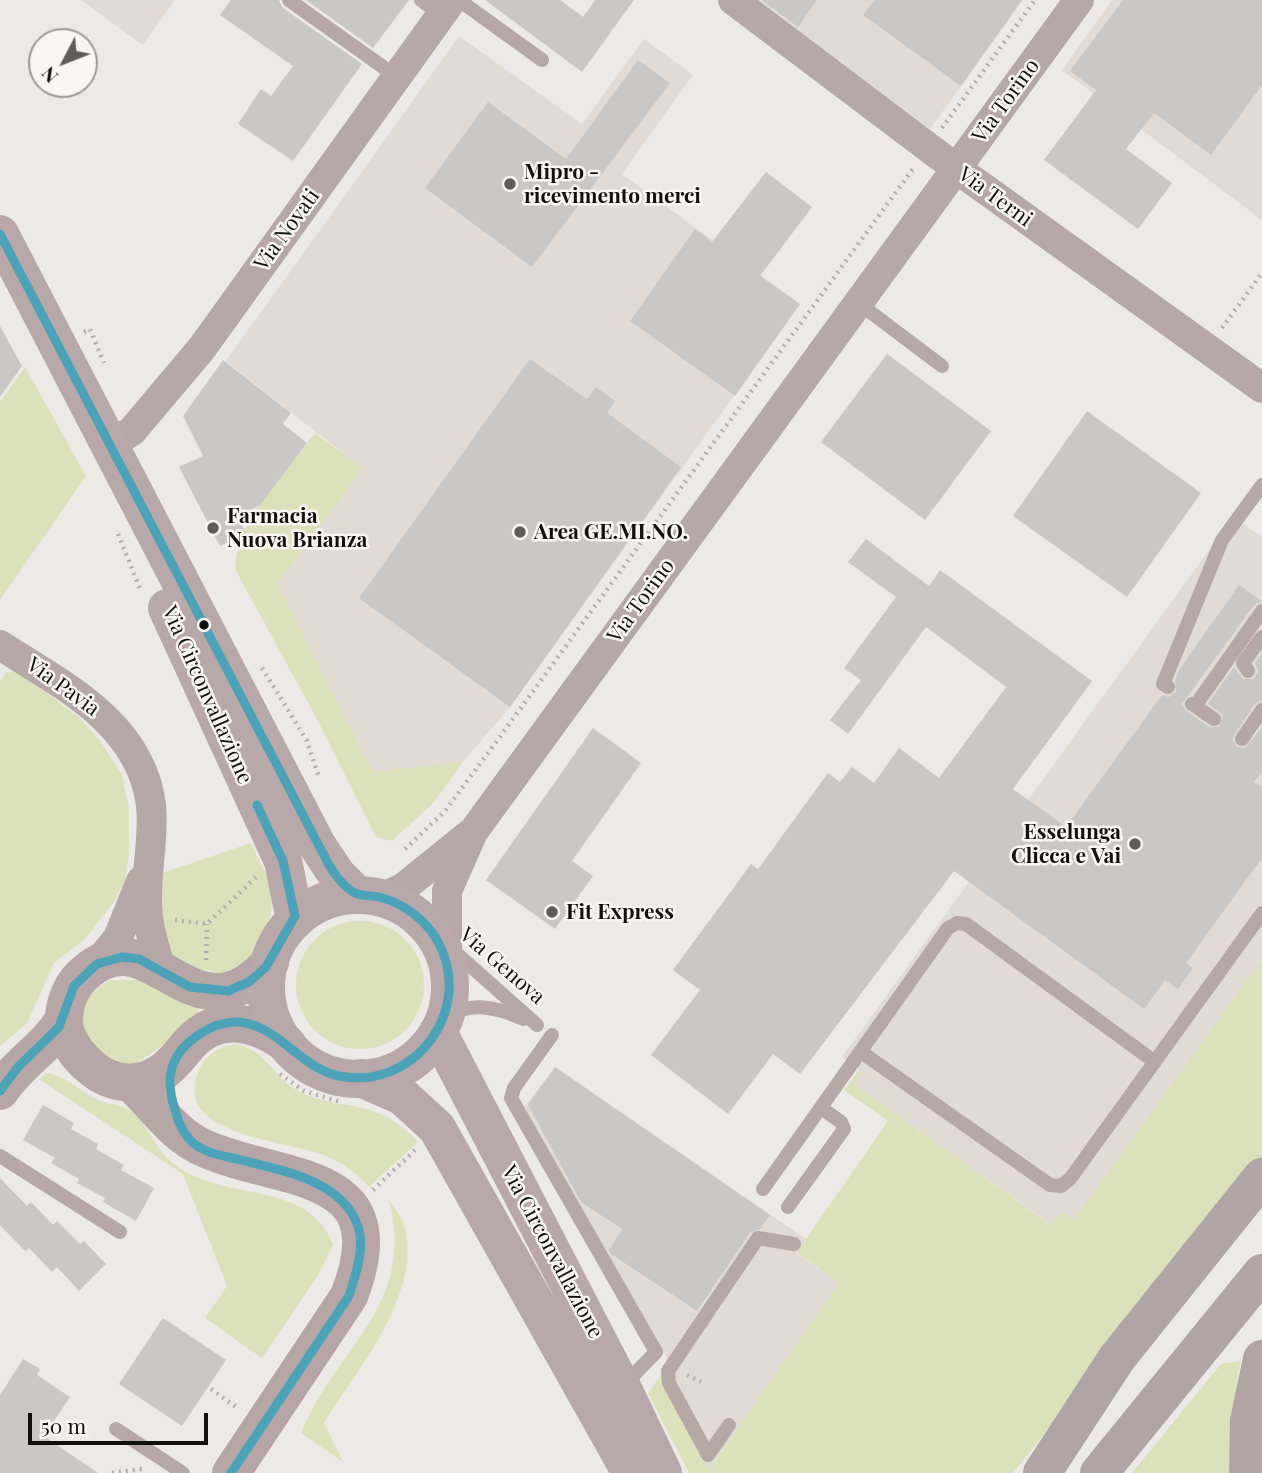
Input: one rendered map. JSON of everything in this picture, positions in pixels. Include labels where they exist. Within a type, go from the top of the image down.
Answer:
[{"type":"highway","points":[[1042,1473],[1117,1358],[1262,1177]]},
{"type":"highway","points":[[1049,1473],[1262,1209]]},
{"type":"highway","points":[[1099,1473],[1262,1273]]},
{"type":"highway","points":[[1248,1473],[1249,1421],[1262,1359]]},
{"type":"main road","name":"Via Circonvallazione","points":[[0,234],[113,457],[317,845],[337,875],[369,896]]},
{"type":"main road","name":"Via Circonvallazione","points":[[113,457],[156,580],[194,671],[283,861],[295,920]]},
{"type":"main road","points":[[369,896],[406,908],[441,946],[450,987],[442,1025],[419,1056],[353,1090],[341,1077],[280,1055],[267,985],[270,962],[280,938],[295,920],[323,902],[369,896]]},
{"type":"main road","name":"Via Circonvallazione","points":[[442,1025],[663,1473]]},
{"type":"main road","name":"Via Circonvallazione","points":[[353,1090],[392,1091],[410,1102],[442,1135],[631,1473]]},
{"type":"street","name":"Via Terni","points":[[733,0],[957,169],[1262,388]]},
{"type":"street","name":"Via Torino","points":[[441,946],[447,891],[473,832],[1079,0]]},
{"type":"street","name":"Via Novati","points":[[113,457],[202,348],[397,77],[443,4]]},
{"type":"street","name":"Via Pavia","points":[[1,648],[36,665],[94,707],[118,731],[144,770],[151,806],[147,916],[161,969]]},
{"type":"street","name":"Via Torino","points":[[369,896],[403,888],[473,832]]},
{"type":"street","name":"Via Pavia","points":[[97,964],[118,938],[151,855]]},
{"type":"street","points":[[270,962],[249,982],[219,992],[190,988],[161,969],[130,957],[97,964],[74,986],[66,1001],[64,1018],[69,1041],[89,1065],[108,1078],[131,1083],[157,1076],[200,1034],[223,1024],[251,1025],[280,1055]]},
{"type":"street","points":[[0,1091],[18,1067],[54,1034],[64,1018]]},
{"type":"street","points":[[175,1060],[170,1077],[173,1100],[178,1120],[191,1141]]},
{"type":"street","points":[[131,1083],[170,1125],[191,1141],[219,1154],[319,1182],[348,1205],[355,1217],[362,1242],[359,1269],[349,1296],[231,1473]]},
{"type":"lane","points":[[289,0],[397,77]]},
{"type":"lane","points":[[443,4],[542,60]]},
{"type":"lane","points":[[858,302],[942,366]]},
{"type":"lane","points":[[1168,687],[1163,684],[1222,540],[1262,485]]},
{"type":"lane","points":[[1213,719],[1194,705],[1262,611]]},
{"type":"lane","points":[[1248,671],[1244,663],[1262,637]]},
{"type":"lane","points":[[1242,740],[1262,710]]},
{"type":"lane","points":[[861,1052],[1050,1185],[1061,1186],[1070,1179],[1262,913]]},
{"type":"lane","points":[[764,1189],[948,928],[957,923],[966,924],[1155,1062]]},
{"type":"lane","name":"Via Genova","points":[[441,946],[537,1025],[492,1007],[463,1009],[442,1025]]},
{"type":"lane","points":[[552,1035],[514,1088],[511,1098],[656,1352],[622,1387]]},
{"type":"lane","points":[[788,1207],[844,1129],[841,1122],[821,1108]]},
{"type":"lane","points":[[0,1156],[120,1232]]},
{"type":"lane","points":[[729,1425],[708,1455],[669,1383],[668,1371],[758,1238],[793,1244]]},
{"type":"lane","points":[[116,1429],[183,1473]]},
{"type":"path","points":[[397,857],[444,811],[491,749],[1035,0]]},
{"type":"path","points":[[1207,349],[1262,272]]},
{"type":"path","points":[[58,346],[90,329],[106,367]]},
{"type":"path","points":[[115,526],[145,601]]},
{"type":"path","points":[[257,660],[307,741],[320,779]]},
{"type":"path","points":[[280,1055],[304,1091],[353,1090]]},
{"type":"path","points":[[365,1187],[371,1196],[422,1143]]},
{"type":"shaded area","points":[[81,0],[175,0],[143,45]]},
{"type":"shaded area","points":[[755,0],[1023,0],[930,129]]},
{"type":"shaded area","points":[[1112,0],[1262,0],[1262,220],[1062,70]]},
{"type":"shaded area","points":[[459,36],[582,124],[644,39],[693,75],[622,174],[800,304],[510,707],[463,762],[373,772],[277,584],[362,468],[226,361]]},
{"type":"shaded area","points":[[1233,517],[1262,537],[1262,959],[1074,1221],[1061,1212],[1052,1225],[854,1084],[859,1070],[842,1057]]},
{"type":"shaded area","points":[[555,1067],[806,1239],[797,1253],[839,1283],[708,1471],[663,1386],[668,1359],[524,1107]]},
{"type":"green space","points":[[25,367],[86,476],[0,600],[0,402]]},
{"type":"green space","points":[[315,433],[363,468],[277,584],[373,772],[463,762],[434,802],[392,841],[376,837],[318,721],[236,571],[237,554],[252,517]]},
{"type":"green space","points":[[6,672],[19,672],[81,719],[101,742],[122,775],[129,809],[129,852],[125,881],[114,902],[84,940],[54,963],[27,1023],[0,1046],[0,682]]},
{"type":"green space","points":[[251,843],[273,889],[270,920],[252,957],[213,984],[212,971],[202,970],[169,954],[160,918],[162,873]]},
{"type":"green space","points":[[360,921],[385,926],[405,940],[419,960],[424,985],[419,1010],[405,1030],[385,1044],[360,1049],[335,1044],[315,1030],[301,1010],[296,985],[301,960],[315,940],[335,926]]},
{"type":"green space","points":[[1262,959],[1262,1159],[1013,1473],[689,1473],[648,1393],[663,1372],[663,1386],[709,1470],[839,1283],[797,1252],[888,1121],[844,1090],[859,1070],[862,1073],[854,1084],[1051,1225],[1061,1212],[1074,1220]]},
{"type":"green space","points":[[110,980],[137,980],[198,1005],[198,1015],[143,1059],[123,1064],[111,1061],[91,1046],[85,1035],[83,1022],[89,997]]},
{"type":"green space","points":[[236,1044],[254,1051],[295,1089],[315,1098],[384,1115],[400,1125],[418,1142],[369,1187],[358,1176],[328,1157],[256,1138],[213,1120],[199,1106],[194,1089],[201,1066],[208,1057],[216,1050]]},
{"type":"green space","points":[[46,1073],[61,1077],[95,1099],[134,1113],[162,1153],[186,1172],[205,1180],[290,1202],[323,1225],[333,1245],[319,1274],[262,1358],[205,1318],[227,1286],[183,1174],[39,1079]]},
{"type":"green space","points":[[389,1199],[405,1228],[408,1253],[404,1279],[383,1330],[324,1423],[343,1462],[301,1433],[316,1402],[368,1325],[382,1298],[392,1270],[394,1237]]},
{"type":"green space","points":[[1241,1361],[1236,1403],[1237,1473],[1132,1473],[1221,1364]]},
{"type":"building","points":[[231,0],[279,0],[283,8],[362,64],[293,161],[238,124],[261,89],[271,96],[293,66],[220,15]]},
{"type":"building","points":[[306,0],[409,0],[373,48]]},
{"type":"building","points":[[485,0],[560,0],[583,17],[595,0],[634,0],[582,72]]},
{"type":"building","points":[[762,0],[817,0],[798,27]]},
{"type":"building","points":[[874,0],[1022,0],[961,86],[863,15]]},
{"type":"building","points":[[1123,0],[1262,0],[1262,85],[1211,155],[1154,113],[1126,149],[1172,183],[1138,229],[1044,160],[1096,90],[1070,71]]},
{"type":"building","name":"Mipro - ricevimento merci","points":[[638,60],[670,83],[532,267],[425,188],[488,102],[566,159]]},
{"type":"building","points":[[766,172],[812,207],[760,276],[800,304],[735,396],[630,321],[695,229],[712,242]]},
{"type":"building","points":[[0,326],[22,366],[0,397]]},
{"type":"building","points":[[887,354],[991,431],[925,520],[821,442]]},
{"type":"building","name":"Area GE.MI.NO.","points":[[530,359],[587,399],[596,387],[615,401],[607,413],[681,467],[510,707],[359,598]]},
{"type":"building","points":[[223,360],[291,413],[283,424],[307,443],[260,505],[238,517],[246,533],[220,546],[179,467],[203,456],[183,416]]},
{"type":"building","points":[[1087,411],[1201,493],[1127,597],[1013,516]]},
{"type":"building","points":[[866,539],[929,586],[940,570],[1092,681],[1013,789],[1066,827],[1162,695],[1169,697],[1176,692],[1175,681],[1179,670],[1239,585],[1262,601],[1254,605],[1182,704],[1187,712],[1209,727],[1219,727],[1223,715],[1208,704],[1234,667],[1243,679],[1254,679],[1258,671],[1255,663],[1262,653],[1262,700],[1254,705],[1232,739],[1236,746],[1245,748],[1262,727],[1262,771],[1254,782],[1262,787],[1262,858],[1186,963],[1193,968],[1178,989],[1165,980],[1144,1009],[954,871],[800,1074],[773,1054],[728,1114],[651,1055],[700,990],[673,970],[751,864],[758,869],[828,773],[840,782],[852,767],[874,783],[899,748],[939,778],[1006,687],[926,627],[848,734],[830,720],[861,680],[844,668],[896,597],[848,562]]},
{"type":"building","points":[[593,728],[641,763],[572,861],[593,876],[555,929],[486,880]]},
{"type":"building","points":[[555,1067],[770,1215],[760,1229],[750,1233],[697,1311],[611,1254],[609,1250],[622,1229],[581,1202],[528,1105]]},
{"type":"building","points":[[43,1105],[74,1123],[71,1129],[98,1144],[96,1149],[124,1165],[121,1170],[154,1188],[136,1221],[103,1202],[105,1198],[77,1183],[79,1179],[51,1163],[55,1158],[23,1140]]},
{"type":"building","points":[[0,1178],[27,1206],[31,1202],[53,1225],[57,1221],[80,1244],[84,1241],[106,1264],[79,1291],[57,1267],[52,1272],[29,1248],[25,1251],[0,1225]]},
{"type":"building","points":[[163,1318],[226,1360],[182,1426],[119,1384]]},
{"type":"building","points":[[23,1359],[40,1369],[37,1375],[70,1397],[44,1436],[98,1473],[0,1473],[0,1395]]},
{"type":"transit line","points":[[0,234],[329,865],[353,892],[388,900],[420,919],[437,940],[447,966],[449,992],[443,1017],[431,1040],[414,1058],[392,1071],[367,1077],[339,1076],[312,1064],[265,1030],[238,1022],[218,1025],[198,1035],[182,1050],[172,1068],[172,1100],[181,1127],[192,1142],[209,1152],[276,1169],[313,1182],[343,1202],[354,1216],[360,1234],[359,1258],[349,1296],[231,1473]]},
{"type":"transit line","points":[[0,1091],[18,1067],[59,1027],[74,986],[97,964],[122,957],[139,959],[190,987],[228,991],[249,982],[266,967],[295,916],[283,861],[257,805]]},
{"type":"place","name":"Mipro - ricevimento merci","points":[[510,184]]},
{"type":"place","name":"Farmacia Nuova Brianza","points":[[213,528]]},
{"type":"place","name":"Area GE.MI.NO.","points":[[520,532]]},
{"type":"place","name":"Esselunga Clicca e Vai","points":[[1135,844]]},
{"type":"place","name":"Fit Express","points":[[552,912]]}]
